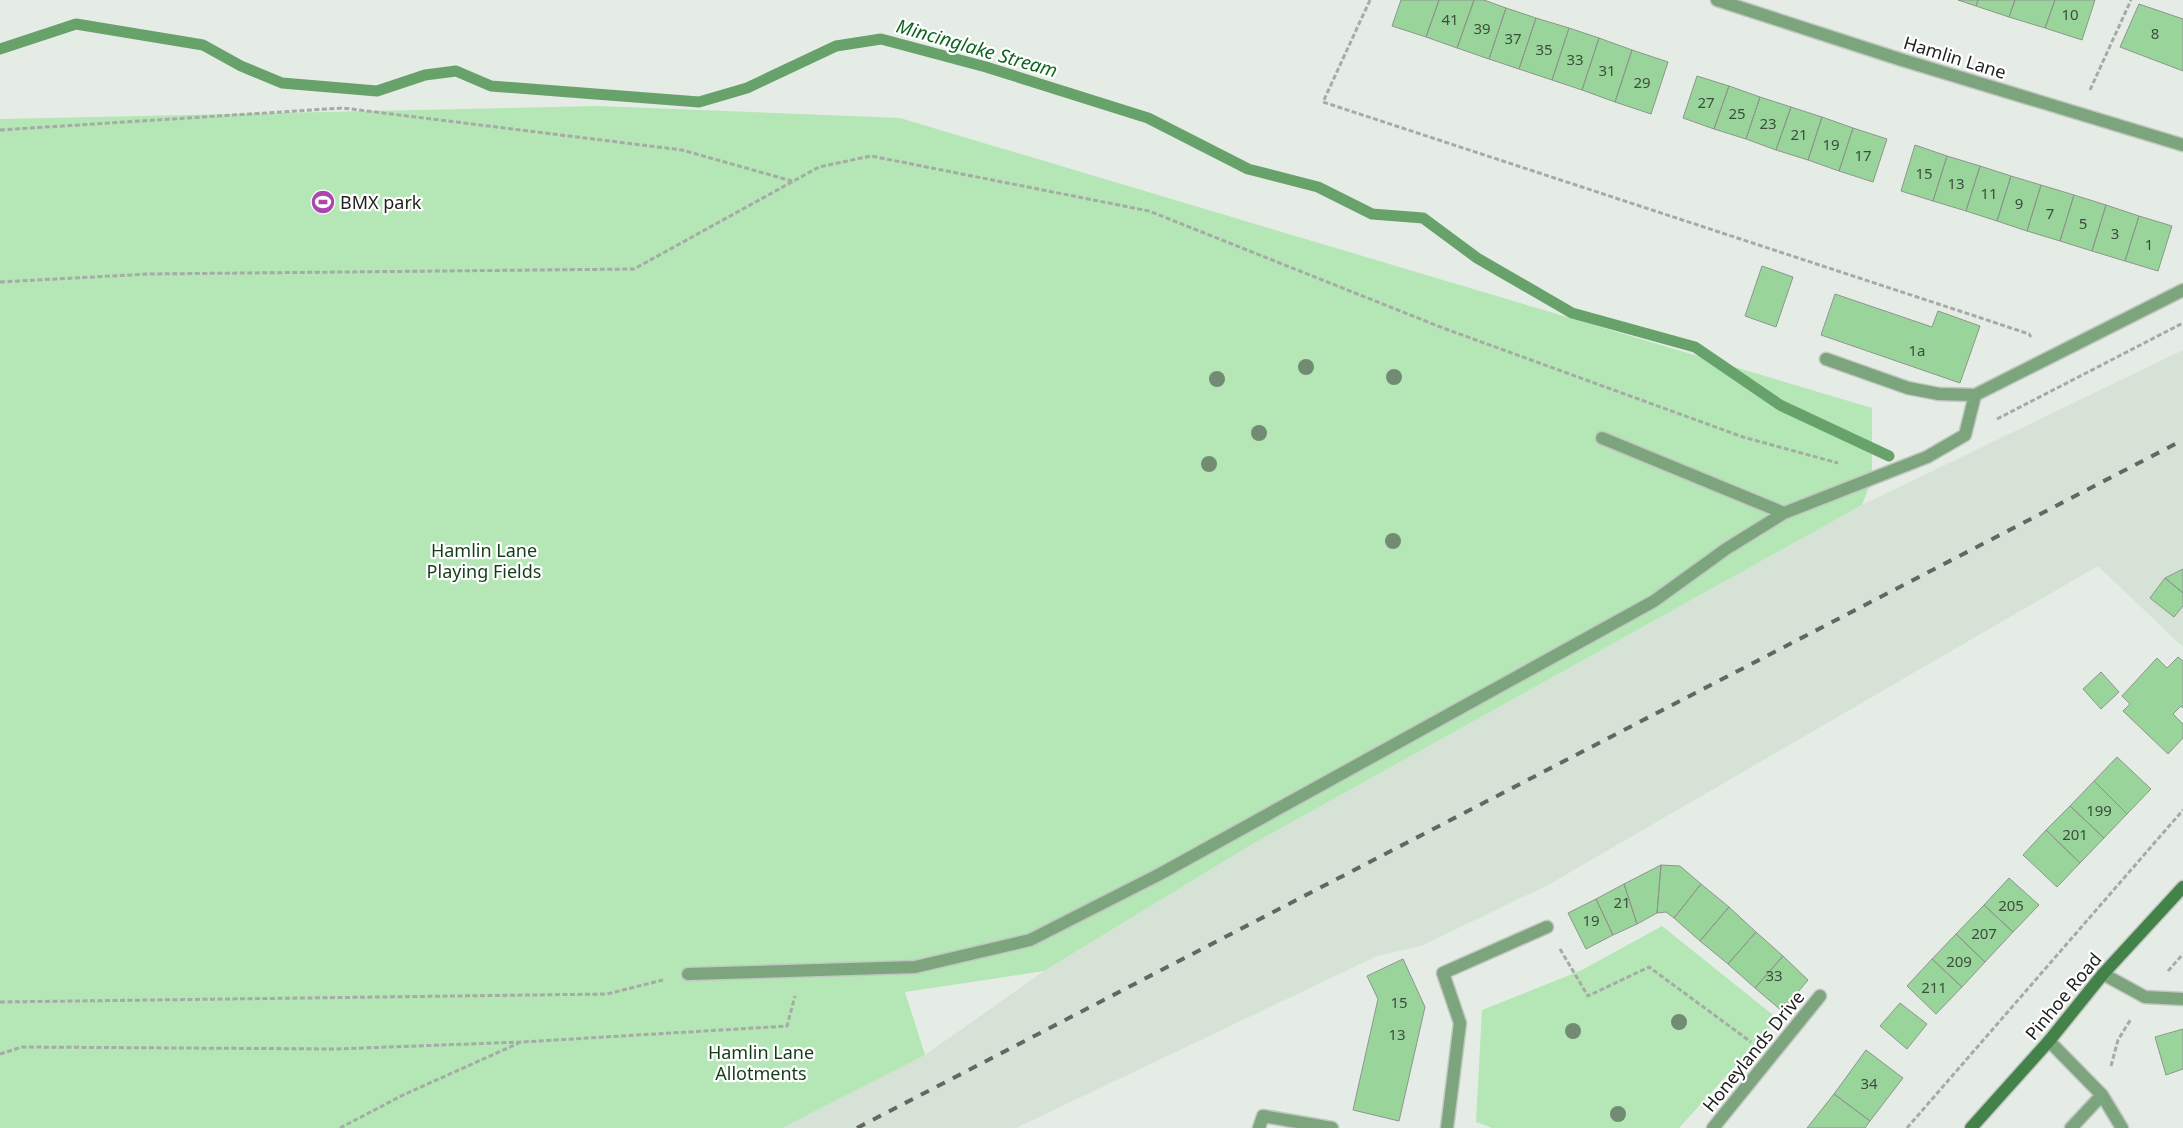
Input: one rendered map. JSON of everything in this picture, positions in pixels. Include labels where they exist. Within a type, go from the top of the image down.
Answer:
[{"type":"main road","name":"Pinhoe Road","points":[[1972,1128],[2049,1040],[2103,974],[2183,887]]},
{"type":"street","name":"Hamlin Lane","points":[[1717,0],[2183,145]]},
{"type":"street","points":[[1826,359],[1908,388],[1939,394],[1975,395],[2183,290]]},
{"type":"street","points":[[688,974],[916,967],[1030,940],[1160,874],[1654,601],[1726,549],[1784,513],[1926,457],[1965,435],[1975,395]]},
{"type":"street","points":[[1602,438],[1784,513]]},
{"type":"street","points":[[1447,1128],[1460,1024],[1443,973],[1546,927]]},
{"type":"street","points":[[2103,974],[2145,997],[2183,999]]},
{"type":"street","name":"Honeylands Drive","points":[[1713,1128],[1820,996]]},
{"type":"street","points":[[2049,1040],[2102,1095],[2122,1128]]},
{"type":"street","points":[[2070,1128],[2102,1095]]},
{"type":"street","points":[[1259,1128],[1263,1116],[1332,1128]]},
{"type":"path","points":[[1370,0],[1323,102],[2029,334],[2043,361]]},
{"type":"path","points":[[2079,114],[2131,0]]},
{"type":"path","points":[[0,130],[343,108],[682,150],[792,181]]},
{"type":"path","points":[[0,282],[149,274],[634,269],[819,167],[870,156],[1149,211],[1444,328],[1724,430],[1879,475]]},
{"type":"path","points":[[1965,435],[2183,323]]},
{"type":"path","points":[[1907,1128],[2183,810]]},
{"type":"path","points":[[1546,927],[1588,996],[1649,967],[1771,1058]]},
{"type":"path","points":[[0,1002],[607,994],[688,974]]},
{"type":"path","points":[[0,1054],[22,1046],[336,1049],[522,1042],[787,1026],[795,996]]},
{"type":"path","points":[[340,1128],[469,1064],[522,1042]]},
{"type":"shaded area","points":[[2183,350],[2183,647],[2098,566],[1548,885],[1421,946],[1377,956],[1016,1128],[782,1128],[925,1055],[1044,971],[1249,846],[1862,505]]},
{"type":"green space","name":"Hamlin Lane Playing Fields","points":[[598,106],[900,118],[1872,408],[1872,479],[1862,505],[1249,846],[1044,971],[905,992],[925,1055],[782,1128],[0,1128],[0,119]]},
{"type":"green space","points":[[1662,926],[1778,1019],[1679,1128],[1492,1128],[1476,1122],[1482,1010],[1582,970]]},
{"type":"building","points":[[1401,0],[1439,0],[1426,37],[1392,26]]},
{"type":"building","points":[[1439,0],[1474,0],[1457,48],[1426,37]]},
{"type":"building","points":[[1474,0],[1484,0],[1506,8],[1489,59],[1457,48]]},
{"type":"building","points":[[1958,0],[1978,0],[1976,6]]},
{"type":"building","points":[[1978,0],[2015,0],[2009,17],[1976,6]]},
{"type":"building","points":[[2015,0],[2055,0],[2045,28],[2009,17]]},
{"type":"building","points":[[2055,0],[2095,0],[2082,40],[2045,28]]},
{"type":"building","points":[[2139,4],[2183,19],[2183,71],[2120,47]]},
{"type":"building","points":[[1506,8],[1536,18],[1519,69],[1489,59]]},
{"type":"building","points":[[1536,18],[1569,28],[1552,80],[1519,69]]},
{"type":"building","points":[[1569,28],[1599,38],[1582,90],[1552,80]]},
{"type":"building","points":[[1599,38],[1632,50],[1615,102],[1582,90]]},
{"type":"building","points":[[1632,50],[1668,62],[1651,114],[1615,102]]},
{"type":"building","points":[[1697,76],[1729,86],[1714,129],[1683,118]]},
{"type":"building","points":[[1729,86],[1760,97],[1746,139],[1714,129]]},
{"type":"building","points":[[1760,97],[1791,107],[1776,150],[1746,139]]},
{"type":"building","points":[[1791,107],[1822,117],[1808,160],[1776,150]]},
{"type":"building","points":[[1822,117],[1853,128],[1839,171],[1808,160]]},
{"type":"building","points":[[1853,128],[1887,139],[1873,182],[1839,171]]},
{"type":"building","points":[[1915,145],[1947,156],[1933,201],[1901,191]]},
{"type":"building","points":[[1947,156],[1980,166],[1966,211],[1933,201]]},
{"type":"building","points":[[1980,166],[2011,176],[1997,221],[1966,211]]},
{"type":"building","points":[[2011,176],[2041,185],[2027,231],[1997,221]]},
{"type":"building","points":[[2041,185],[2074,195],[2060,241],[2027,231]]},
{"type":"building","points":[[2074,195],[2106,205],[2092,251],[2060,241]]},
{"type":"building","points":[[2106,205],[2139,216],[2125,261],[2092,251]]},
{"type":"building","points":[[2139,216],[2172,226],[2158,271],[2125,261]]},
{"type":"building","points":[[1762,266],[1793,277],[1776,327],[1745,316]]},
{"type":"building","points":[[1835,294],[1932,327],[1938,311],[1980,326],[1960,383],[1821,335]]},
{"type":"building","points":[[2183,569],[2183,593],[2165,578]]},
{"type":"building","points":[[2165,578],[2183,593],[2183,606],[2174,617],[2150,598]]},
{"type":"building","points":[[2178,657],[2183,661],[2183,708],[2181,706],[2173,714],[2183,724],[2183,738],[2168,754],[2123,711],[2130,704],[2122,696],[2157,658],[2167,668]]},
{"type":"building","points":[[2101,672],[2119,692],[2101,709],[2083,689]]},
{"type":"building","points":[[2117,757],[2151,789],[2127,814],[2094,781]]},
{"type":"building","points":[[2094,781],[2127,814],[2104,838],[2070,806]]},
{"type":"building","points":[[2070,806],[2104,838],[2080,863],[2046,830]]},
{"type":"building","points":[[2046,830],[2080,863],[2057,887],[2023,855]]},
{"type":"building","points":[[1661,865],[1680,866],[1701,884],[1674,918],[1666,912],[1657,913]]},
{"type":"building","points":[[1661,865],[1657,913],[1637,924],[1624,884]]},
{"type":"building","points":[[2009,878],[2039,905],[2013,932],[1984,905]]},
{"type":"building","points":[[1624,884],[1637,924],[1613,935],[1596,899]]},
{"type":"building","points":[[1701,884],[1729,907],[1700,941],[1674,918]]},
{"type":"building","points":[[1596,899],[1613,935],[1586,949],[1568,913]]},
{"type":"building","points":[[1984,905],[2013,932],[1985,962],[1956,934]]},
{"type":"building","points":[[1729,907],[1756,932],[1728,964],[1700,941]]},
{"type":"building","points":[[1756,932],[1783,956],[1755,988],[1728,964]]},
{"type":"building","points":[[1956,934],[1985,962],[1962,987],[1932,959]]},
{"type":"building","points":[[1783,956],[1808,980],[1782,1011],[1755,988]]},
{"type":"building","points":[[1403,959],[1425,1007],[1399,1121],[1353,1110],[1378,999],[1367,976]]},
{"type":"building","points":[[1932,959],[1962,987],[1936,1014],[1907,986]]},
{"type":"building","points":[[1900,1003],[1927,1024],[1907,1049],[1880,1026]]},
{"type":"building","points":[[2183,1029],[2183,1069],[2166,1075],[2155,1037]]},
{"type":"building","points":[[1866,1050],[1903,1078],[1870,1121],[1834,1094]]},
{"type":"building","points":[[1834,1094],[1870,1121],[1865,1128],[1807,1128]]},
{"type":"waterway","name":"Mincinglake Stream","points":[[0,49],[76,24],[203,45],[241,66],[282,83],[377,91],[425,75],[456,71],[491,86],[699,102],[747,88],[836,46],[881,39],[986,67],[1148,118],[1248,169],[1318,187],[1372,214],[1423,218],[1477,258],[1572,313],[1695,347],[1780,405],[1889,456]]},
{"type":"railway","points":[[857,1128],[2183,440]]},
{"type":"place","name":"BMX park","points":[[323,202]]},
{"type":"park label","name":"Hamlin Lane Allotments","points":[[761,1062]]}]
